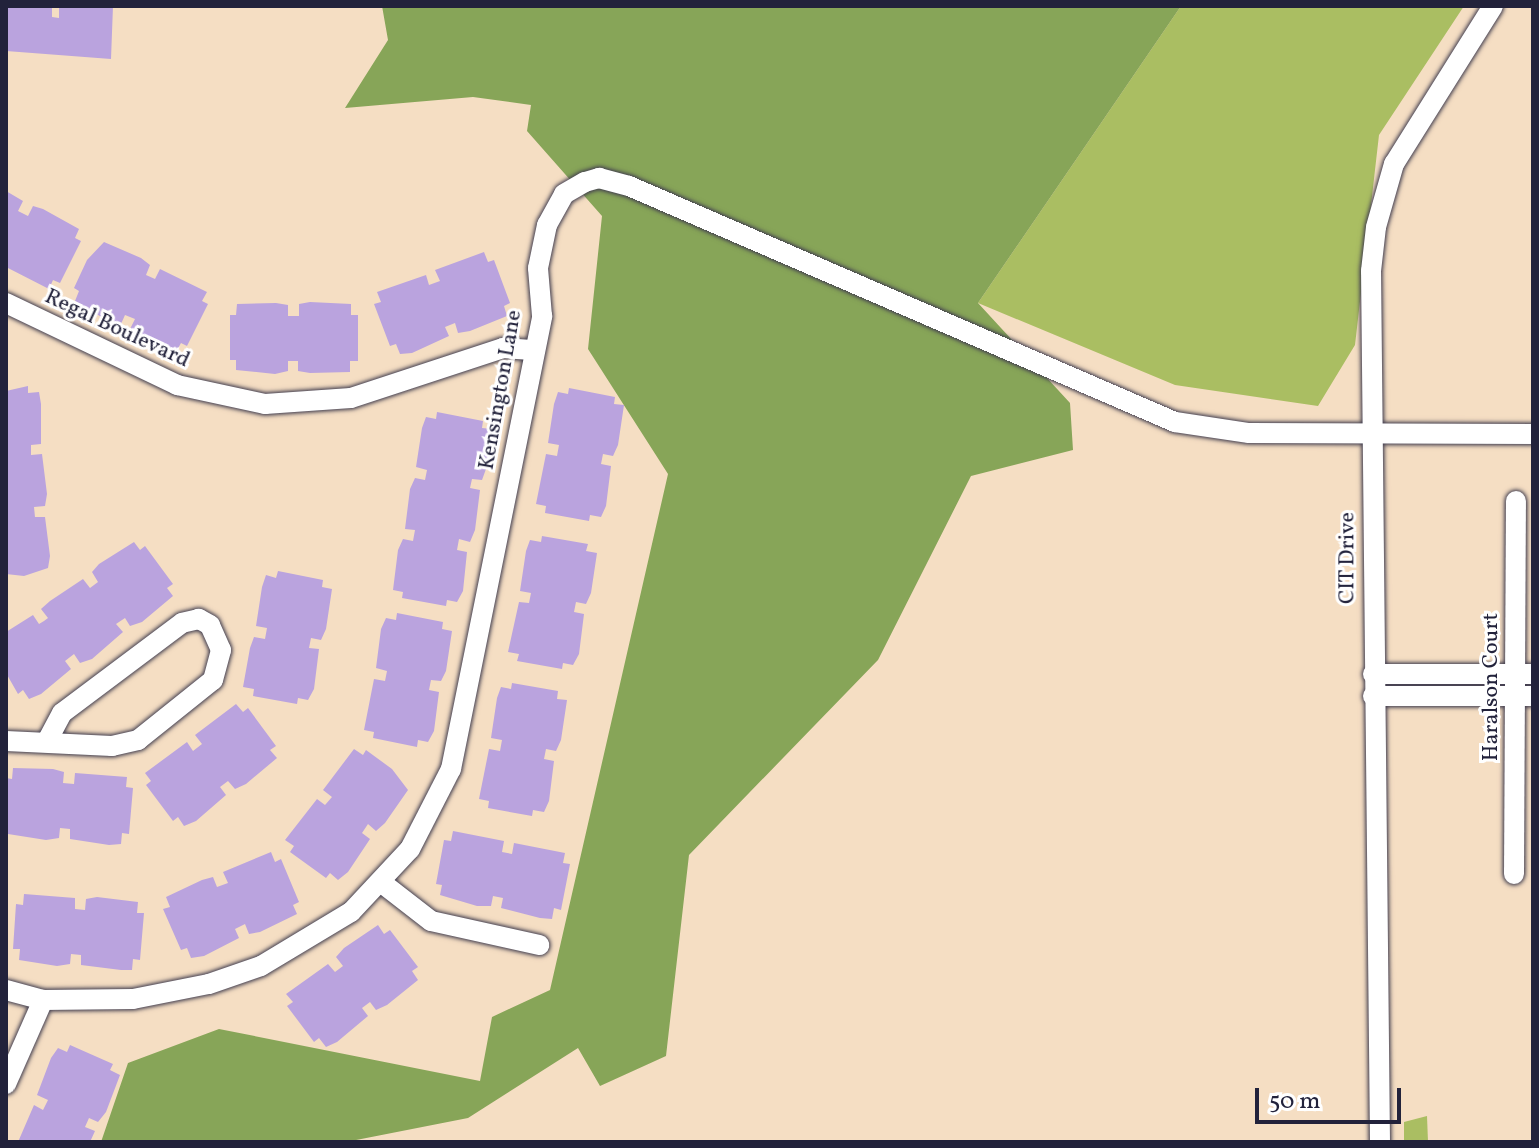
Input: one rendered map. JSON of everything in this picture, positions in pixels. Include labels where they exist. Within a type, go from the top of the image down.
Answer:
[{"type":"street","name":"CIT Drive","points":[[1380,1142],[1371,271],[1384,194],[1417,120],[1493,6]]},
{"type":"street","name":"Kensington Lane","points":[[6,990],[43,1000],[133,999],[209,984],[261,966],[309,942],[382,883],[410,849],[451,769],[542,316],[538,268],[556,205],[574,187],[613,179],[1175,422],[1249,433],[1371,436],[1533,434]]},
{"type":"street","name":"Regal Boulevard","points":[[6,303],[177,385],[265,404],[351,398],[503,348],[535,350]]},
{"type":"street","name":"Haralson Court","points":[[1514,874],[1525,696],[1516,501]]},
{"type":"street","points":[[6,741],[112,746],[138,740],[213,680],[221,650],[210,625],[199,619],[182,623],[62,713],[47,741]]},
{"type":"street","points":[[1373,674],[1525,674]]},
{"type":"street","points":[[1373,696],[1525,696]]},
{"type":"street","points":[[382,883],[431,921],[539,945]]},
{"type":"street","points":[[6,1084],[43,1000]]},
{"type":"green space","points":[[382,6],[1181,6],[978,303],[1070,403],[1073,450],[971,476],[878,660],[689,855],[666,1056],[600,1086],[578,1048],[468,1118],[346,1142],[101,1142],[128,1063],[219,1029],[480,1081],[492,1017],[550,990],[668,474],[588,349],[602,216],[527,131],[531,105],[473,97],[345,108],[388,40]]},
{"type":"green space","points":[[1181,6],[1464,6],[1379,135],[1355,345],[1318,406],[1175,385],[978,303]]},
{"type":"green space","points":[[1427,1116],[1428,1142],[1404,1142],[1404,1122]]},
{"type":"building","points":[[52,6],[52,17],[59,18],[59,6],[113,6],[111,59],[6,51],[6,7]]},
{"type":"building","points":[[6,191],[23,201],[18,211],[28,216],[33,206],[79,229],[75,238],[81,241],[60,283],[53,280],[49,289],[6,267]]},
{"type":"building","points":[[104,242],[150,265],[146,275],[155,279],[160,269],[207,292],[202,301],[208,304],[187,346],[181,343],[176,352],[165,349],[130,329],[135,319],[125,315],[121,324],[108,321],[75,301],[79,291],[74,288],[87,260]]},
{"type":"building","points":[[484,252],[488,262],[494,260],[510,303],[504,306],[507,316],[458,333],[455,323],[445,327],[449,336],[412,353],[400,354],[396,344],[390,346],[374,304],[381,302],[377,292],[426,275],[429,285],[440,281],[435,270]]},
{"type":"building","points":[[237,304],[288,305],[288,316],[299,316],[299,304],[351,304],[351,315],[358,315],[358,361],[350,361],[350,372],[298,371],[298,361],[288,361],[288,371],[275,374],[236,370],[236,360],[230,360],[230,315],[236,315]]},
{"type":"building","points":[[28,386],[28,393],[39,392],[41,404],[41,444],[31,445],[31,455],[42,454],[47,494],[45,506],[34,507],[35,517],[45,517],[50,556],[48,568],[24,576],[6,574],[6,391]]},
{"type":"building","points":[[569,388],[615,397],[614,404],[624,405],[618,445],[613,456],[603,454],[601,464],[611,466],[606,506],[601,517],[590,515],[589,521],[545,513],[546,506],[536,504],[546,454],[557,456],[559,445],[548,443],[554,404],[558,392],[568,394]]},
{"type":"building","points":[[437,412],[483,421],[482,428],[492,429],[482,480],[472,479],[470,488],[480,490],[475,530],[470,542],[459,539],[457,550],[467,552],[463,591],[457,602],[447,600],[446,606],[402,598],[403,592],[393,590],[398,550],[403,539],[413,541],[415,530],[405,529],[410,489],[415,478],[425,480],[427,470],[416,467],[422,428],[426,417],[436,419]]},
{"type":"building","points":[[542,536],[588,544],[586,551],[597,553],[591,593],[586,604],[576,602],[574,612],[584,614],[579,654],[573,665],[563,663],[562,669],[517,661],[519,654],[508,652],[519,602],[529,603],[531,593],[520,591],[526,551],[530,540],[541,542]]},
{"type":"building","points":[[134,542],[140,550],[145,546],[173,584],[167,588],[173,596],[142,622],[130,626],[125,618],[116,624],[123,632],[92,659],[80,663],[74,654],[65,661],[71,669],[41,694],[29,699],[23,690],[18,694],[6,673],[6,632],[33,615],[39,624],[44,621],[48,618],[41,609],[50,601],[83,579],[90,588],[98,582],[92,572],[99,564]]},
{"type":"building","points":[[278,571],[323,580],[322,587],[332,589],[326,629],[321,640],[311,638],[309,648],[319,649],[314,689],[308,700],[298,698],[297,704],[253,696],[254,689],[243,687],[254,637],[265,639],[267,628],[256,626],[262,587],[266,575],[276,578]]},
{"type":"building","points":[[397,613],[443,622],[442,629],[452,631],[446,671],[441,681],[431,680],[429,690],[439,692],[434,731],[428,742],[418,740],[417,747],[373,738],[374,732],[364,730],[374,679],[385,681],[387,671],[376,668],[381,629],[386,618],[396,620]]},
{"type":"building","points":[[512,683],[558,691],[557,699],[567,700],[561,740],[556,751],[546,749],[544,759],[554,761],[549,801],[544,812],[533,810],[532,816],[488,808],[489,801],[479,799],[489,749],[500,751],[502,740],[491,738],[497,698],[501,687],[511,689]]},
{"type":"building","points":[[236,704],[243,712],[248,708],[276,746],[270,750],[277,758],[246,784],[235,789],[228,781],[220,787],[226,795],[196,821],[184,826],[178,817],[173,821],[146,785],[151,781],[145,773],[187,742],[193,751],[202,744],[195,735]]},
{"type":"building","points":[[354,749],[363,755],[366,750],[392,769],[408,790],[376,831],[368,824],[362,833],[370,839],[348,872],[338,880],[330,873],[326,878],[290,852],[294,846],[285,840],[317,799],[325,805],[332,797],[323,790]]},
{"type":"building","points":[[13,768],[53,769],[64,772],[63,783],[74,784],[75,773],[127,777],[126,787],[133,788],[129,834],[122,833],[121,844],[109,845],[70,839],[70,829],[60,828],[59,838],[46,840],[8,834],[6,778],[12,779]]},
{"type":"building","points":[[453,831],[504,841],[502,852],[512,854],[514,843],[565,853],[563,863],[570,864],[561,910],[554,908],[552,919],[540,918],[501,908],[503,898],[493,896],[491,906],[477,906],[440,895],[442,885],[436,884],[444,840],[451,841]]},
{"type":"building","points":[[271,852],[275,862],[281,859],[299,902],[293,905],[297,914],[260,932],[249,934],[245,924],[235,929],[239,938],[204,956],[191,958],[187,948],[181,950],[163,909],[170,907],[166,897],[213,877],[217,887],[228,883],[223,872]]},
{"type":"building","points":[[24,894],[75,898],[75,909],[85,910],[86,899],[97,897],[138,902],[137,913],[144,913],[140,960],[133,959],[132,970],[121,970],[81,965],[81,955],[71,954],[70,964],[57,966],[19,960],[20,949],[13,949],[16,904],[23,905]]},
{"type":"building","points":[[378,925],[384,934],[390,930],[418,967],[412,971],[418,980],[387,1005],[376,1010],[370,1002],[362,1008],[368,1016],[337,1042],[326,1047],[319,1038],[314,1042],[287,1006],[293,1002],[286,994],[328,964],[335,972],[343,966],[336,957]]},
{"type":"building","points":[[70,1045],[113,1064],[110,1070],[120,1075],[106,1112],[98,1122],[89,1118],[85,1127],[95,1131],[90,1142],[18,1142],[34,1105],[43,1110],[48,1100],[37,1095],[51,1058],[58,1048],[67,1052]]}]
